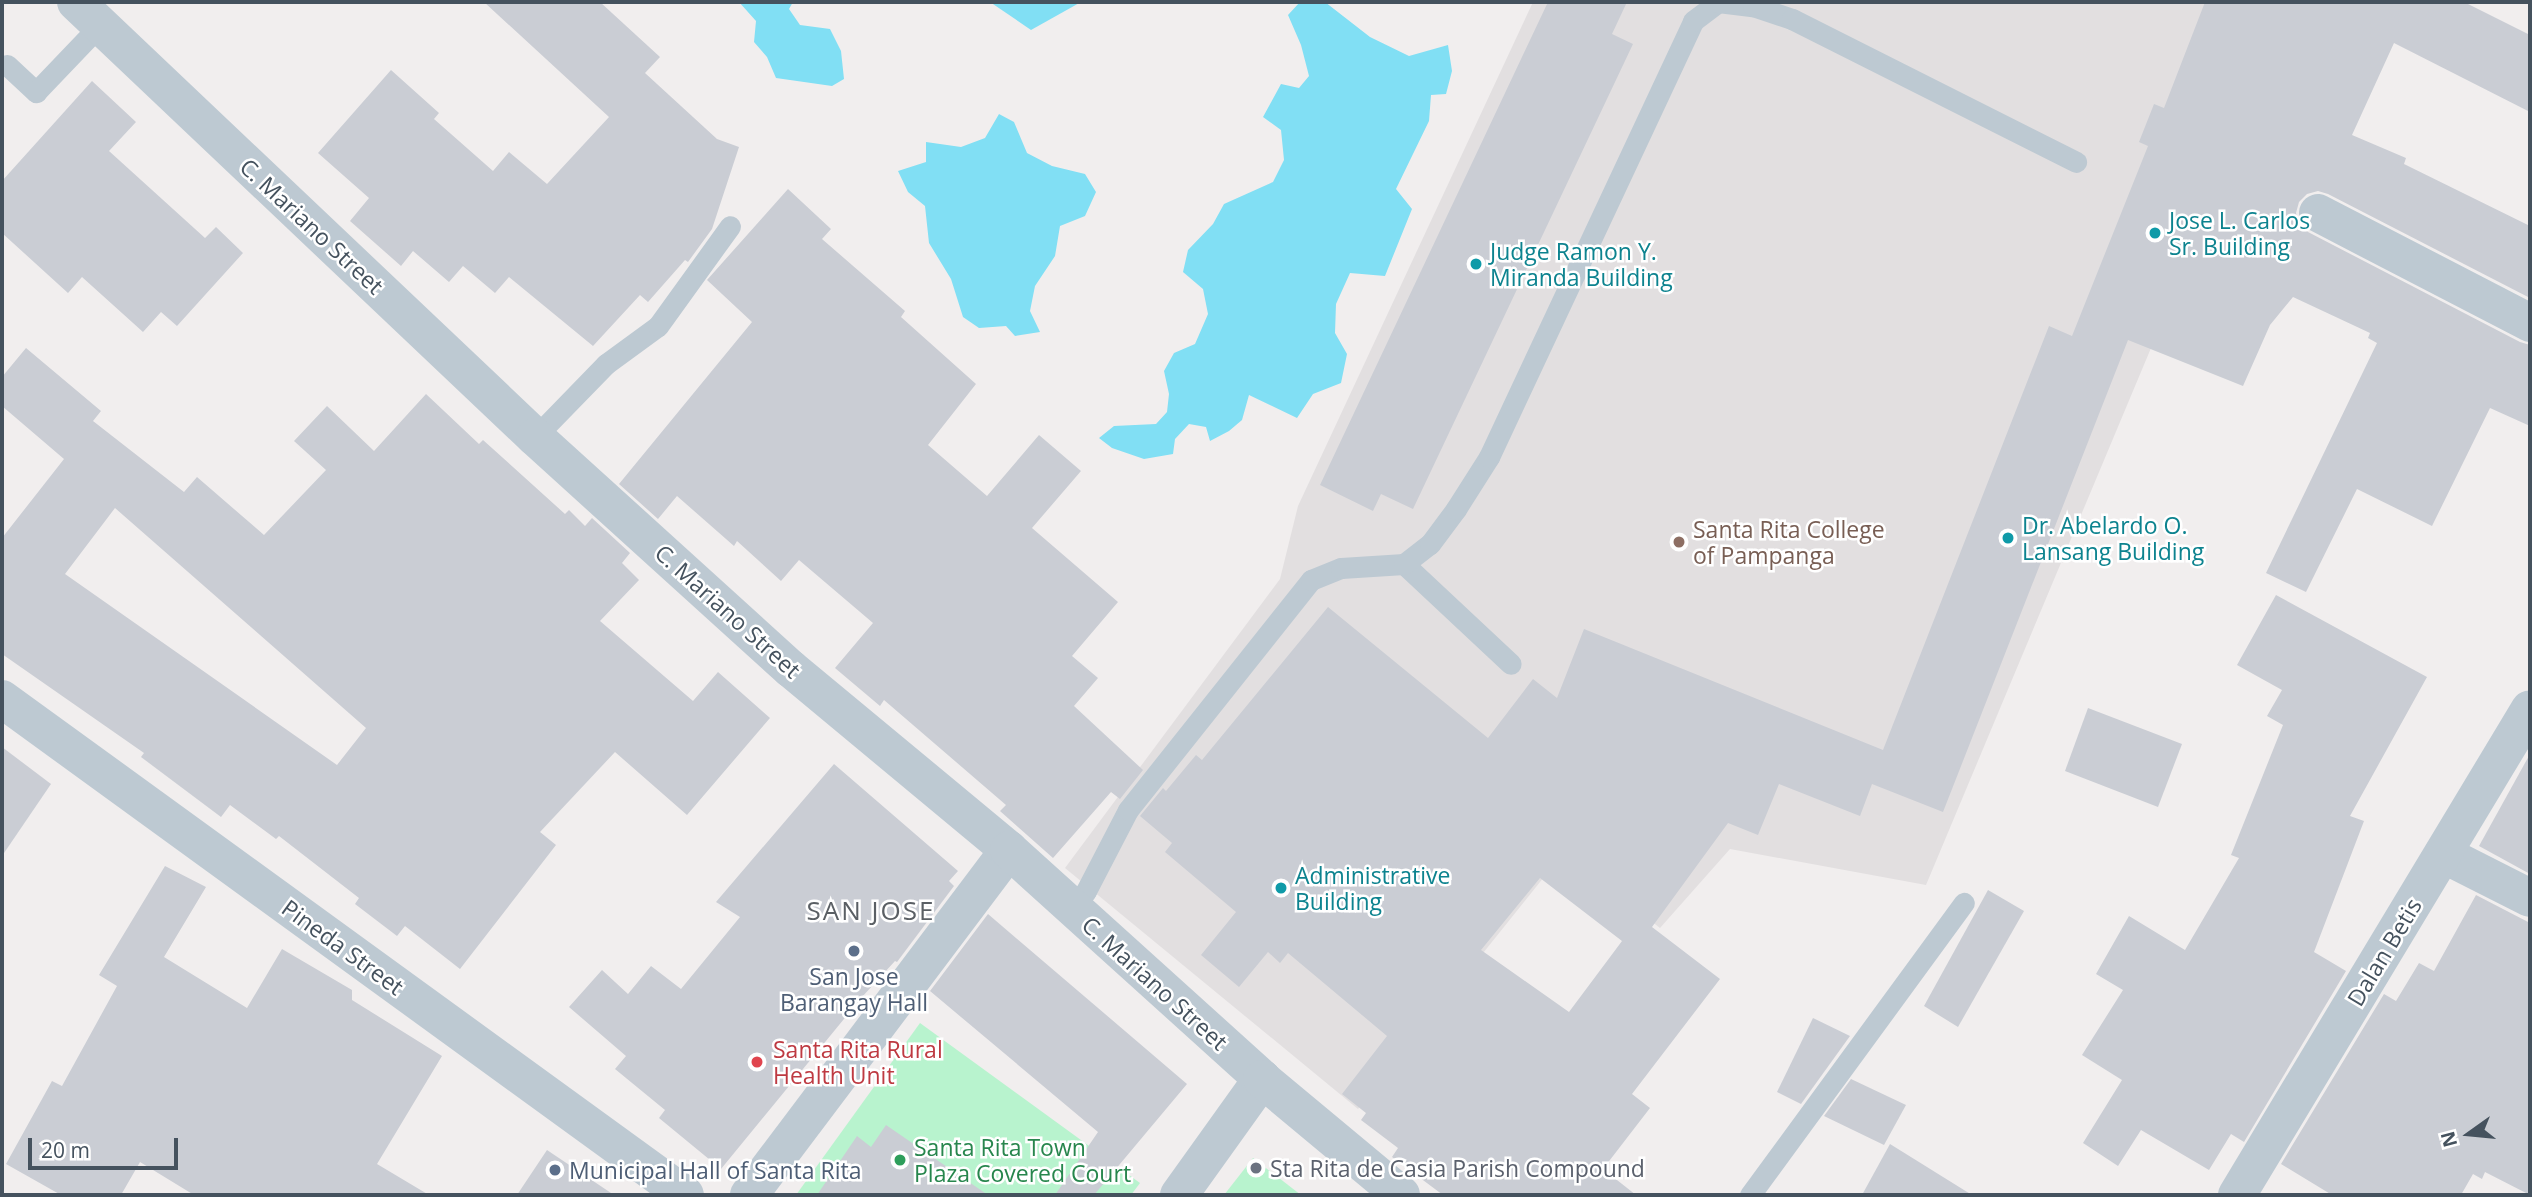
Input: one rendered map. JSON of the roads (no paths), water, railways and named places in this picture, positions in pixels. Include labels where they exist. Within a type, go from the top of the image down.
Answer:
[{"type":"street","name":"C. Mariano Street","points":[[88,13],[535,437],[791,669],[1009,850],[1262,1079],[1401,1195]]},
{"type":"street","points":[[2319,213],[2530,323]]},
{"type":"street","name":"Pineda Street","points":[[2,699],[685,1195]]},
{"type":"street","name":"Dalan Betis","points":[[2237,1195],[2530,709]]},
{"type":"street","points":[[749,1195],[1009,850]]},
{"type":"street","points":[[2443,854],[2530,898]]},
{"type":"street","points":[[1180,1195],[1262,1079]]},
{"type":"lane","points":[[1073,909],[1086,891],[1128,810],[1311,580],[1341,568],[1404,564],[1430,544],[1489,457],[1693,21],[1718,2],[1753,6],[1792,19],[2076,162]]},
{"type":"lane","points":[[7,65],[36,92],[88,13]]},
{"type":"lane","points":[[535,437],[606,364],[658,326],[730,226]]},
{"type":"lane","points":[[1404,564],[1511,664]]},
{"type":"lane","points":[[1750,1195],[1964,903]]},
{"type":"water","points":[[739,2],[793,2],[789,9],[800,25],[830,29],[841,51],[844,79],[832,86],[776,78],[767,57],[754,42],[756,21]]},
{"type":"water","points":[[990,2],[1081,2],[1031,30]]},
{"type":"water","points":[[1300,2],[1325,2],[1370,37],[1409,56],[1448,45],[1452,71],[1446,94],[1431,95],[1429,121],[1396,189],[1412,209],[1385,276],[1350,273],[1336,304],[1335,333],[1347,354],[1341,383],[1313,394],[1297,418],[1249,395],[1242,420],[1229,431],[1210,441],[1206,427],[1189,424],[1175,439],[1173,454],[1144,459],[1112,448],[1099,438],[1114,426],[1156,424],[1167,412],[1169,394],[1164,371],[1174,353],[1195,344],[1208,314],[1203,289],[1183,272],[1188,250],[1213,224],[1224,204],[1273,182],[1284,160],[1281,130],[1263,117],[1281,84],[1299,88],[1309,76],[1301,45],[1288,15]]},
{"type":"water","points":[[999,114],[1014,122],[1027,153],[1052,166],[1085,174],[1096,192],[1085,216],[1060,226],[1055,256],[1035,286],[1030,311],[1040,332],[1015,336],[1006,326],[979,328],[963,317],[951,279],[929,243],[925,206],[908,192],[898,171],[926,162],[926,142],[961,147],[985,138]]},
{"type":"place","name":"Jose L. Carlos Sr. Building","points":[[2155,233]]},
{"type":"place","name":"Judge Ramon Y. Miranda Building","points":[[1476,264]]},
{"type":"place","name":"Dr. Abelardo O. Lansang Building","points":[[2008,538]]},
{"type":"place","name":"Santa Rita College of Pampanga","points":[[1679,542]]},
{"type":"place","name":"Administrative Building","points":[[1281,888]]},
{"type":"place","name":"San Jose Barangay Hall","points":[[854,951]]},
{"type":"place","name":"Santa Rita Rural Health Unit","points":[[757,1062]]},
{"type":"place","name":"Santa Rita Town Plaza Covered Court","points":[[900,1160]]},
{"type":"place","name":"Sta Rita de Casia Parish Compound","points":[[1256,1168]]},
{"type":"place","name":"Municipal Hall of Santa Rita","points":[[555,1170]]},
{"type":"district","name":"SAN JOSE","points":[[871,911]]}]
